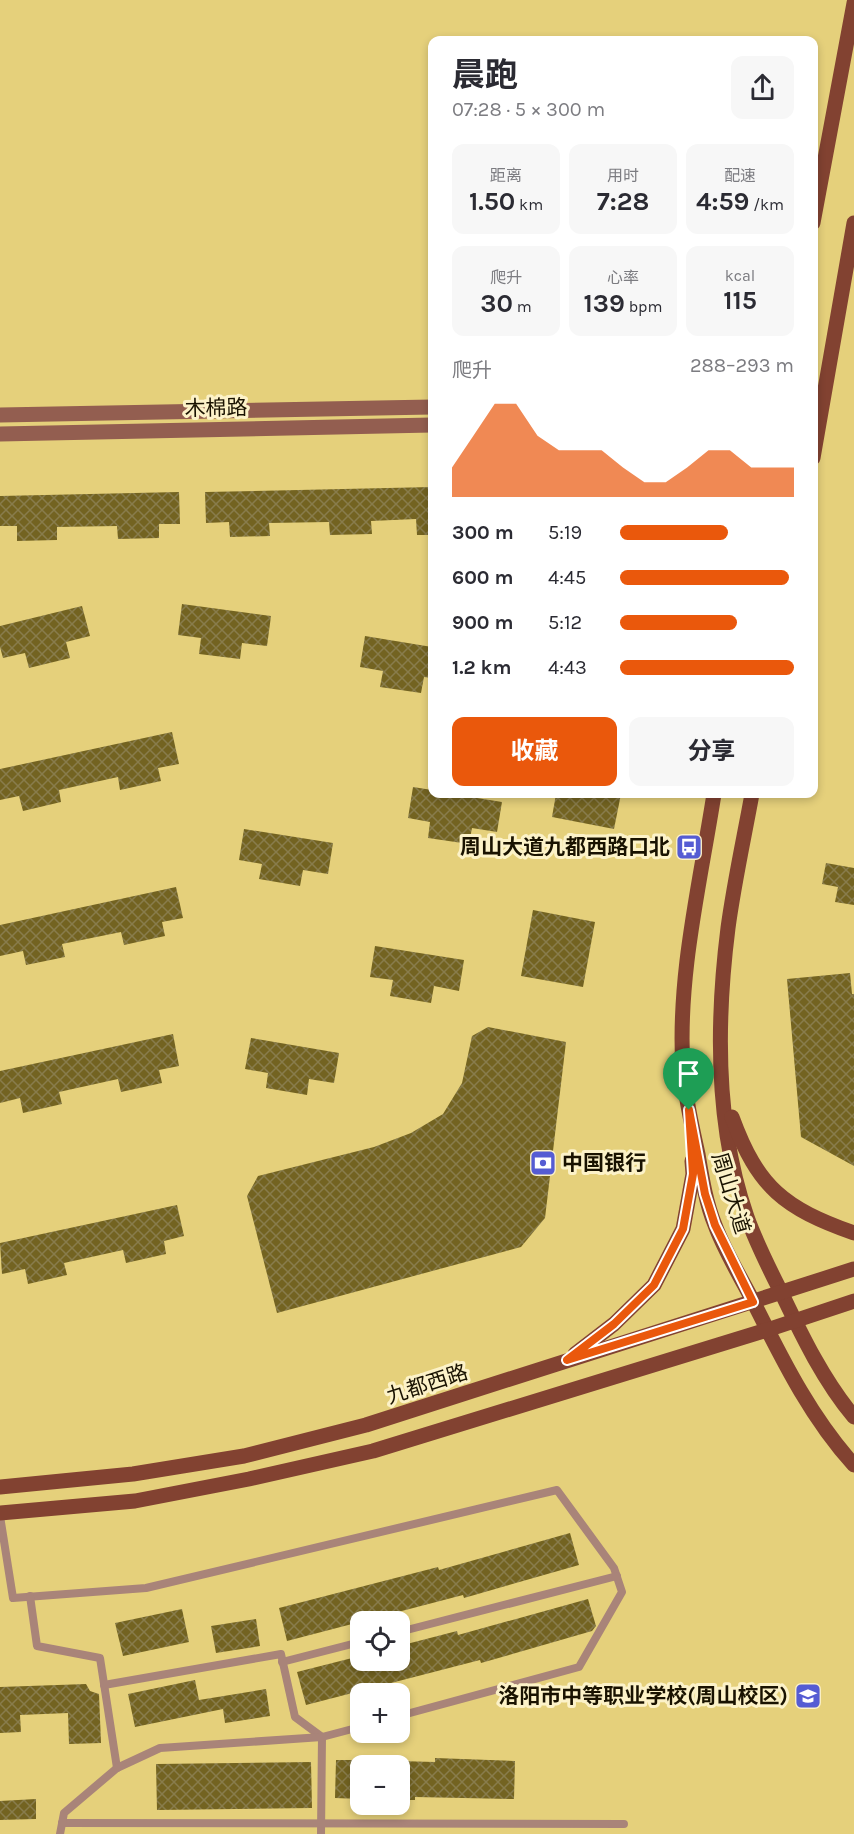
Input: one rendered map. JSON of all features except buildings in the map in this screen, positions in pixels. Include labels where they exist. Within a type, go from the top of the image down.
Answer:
[{"type":"main road","points":[[818,196],[854,3]]},
{"type":"main road","points":[[818,397],[854,223]]},
{"type":"main road","name":"木棉路","points":[[0,415],[428,407]]},
{"type":"main road","name":"木棉路","points":[[0,434],[428,425]]},
{"type":"main road","name":"周山大道","points":[[713,798],[684,996],[683,1070],[705,1194],[715,1225],[805,1400],[839,1449],[854,1464]]},
{"type":"main road","name":"周山大道","points":[[751,798],[729,926],[722,1012],[722,1089],[736,1178],[744,1207],[763,1257],[834,1393],[854,1418]]},
{"type":"main road","points":[[722,1089],[740,1139],[766,1184],[782,1199],[805,1213],[854,1233]]},
{"type":"main road","points":[[567,1360],[614,1324],[654,1285],[683,1229],[693,1174],[689,1110]]},
{"type":"main road","name":"九都西路","points":[[0,1487],[133,1474],[244,1456],[366,1425],[854,1269]]},
{"type":"main road","points":[[0,1515],[135,1501],[249,1479],[362,1453],[767,1330],[854,1301]]},
{"type":"lane","points":[[0,1515],[13,1598],[146,1588],[557,1490],[614,1568],[622,1592],[579,1667],[410,1713]]},
{"type":"lane","points":[[410,1629],[616,1576]]},
{"type":"lane","points":[[30,1596],[37,1646],[100,1658],[117,1768]]},
{"type":"lane","points":[[282,1662],[350,1645]]},
{"type":"lane","points":[[104,1685],[281,1654],[295,1717],[322,1737]]},
{"type":"lane","points":[[60,1834],[64,1813],[117,1768],[160,1748],[322,1737],[350,1730]]},
{"type":"lane","points":[[321,1834],[322,1737]]},
{"type":"lane","points":[[62,1823],[624,1824]]},
{"type":"place","name":"周山大道九都西路口北","points":[[689,847]]},
{"type":"place","name":"中国银行","points":[[543,1163]]},
{"type":"place","name":"洛阳市中等职业学校(周山校区)","points":[[808,1696]]},
{"type":"route","points":[[689,1110],[705,1194],[715,1225],[753,1302],[567,1360],[614,1324],[654,1285],[683,1229],[693,1174],[689,1110]]}]
